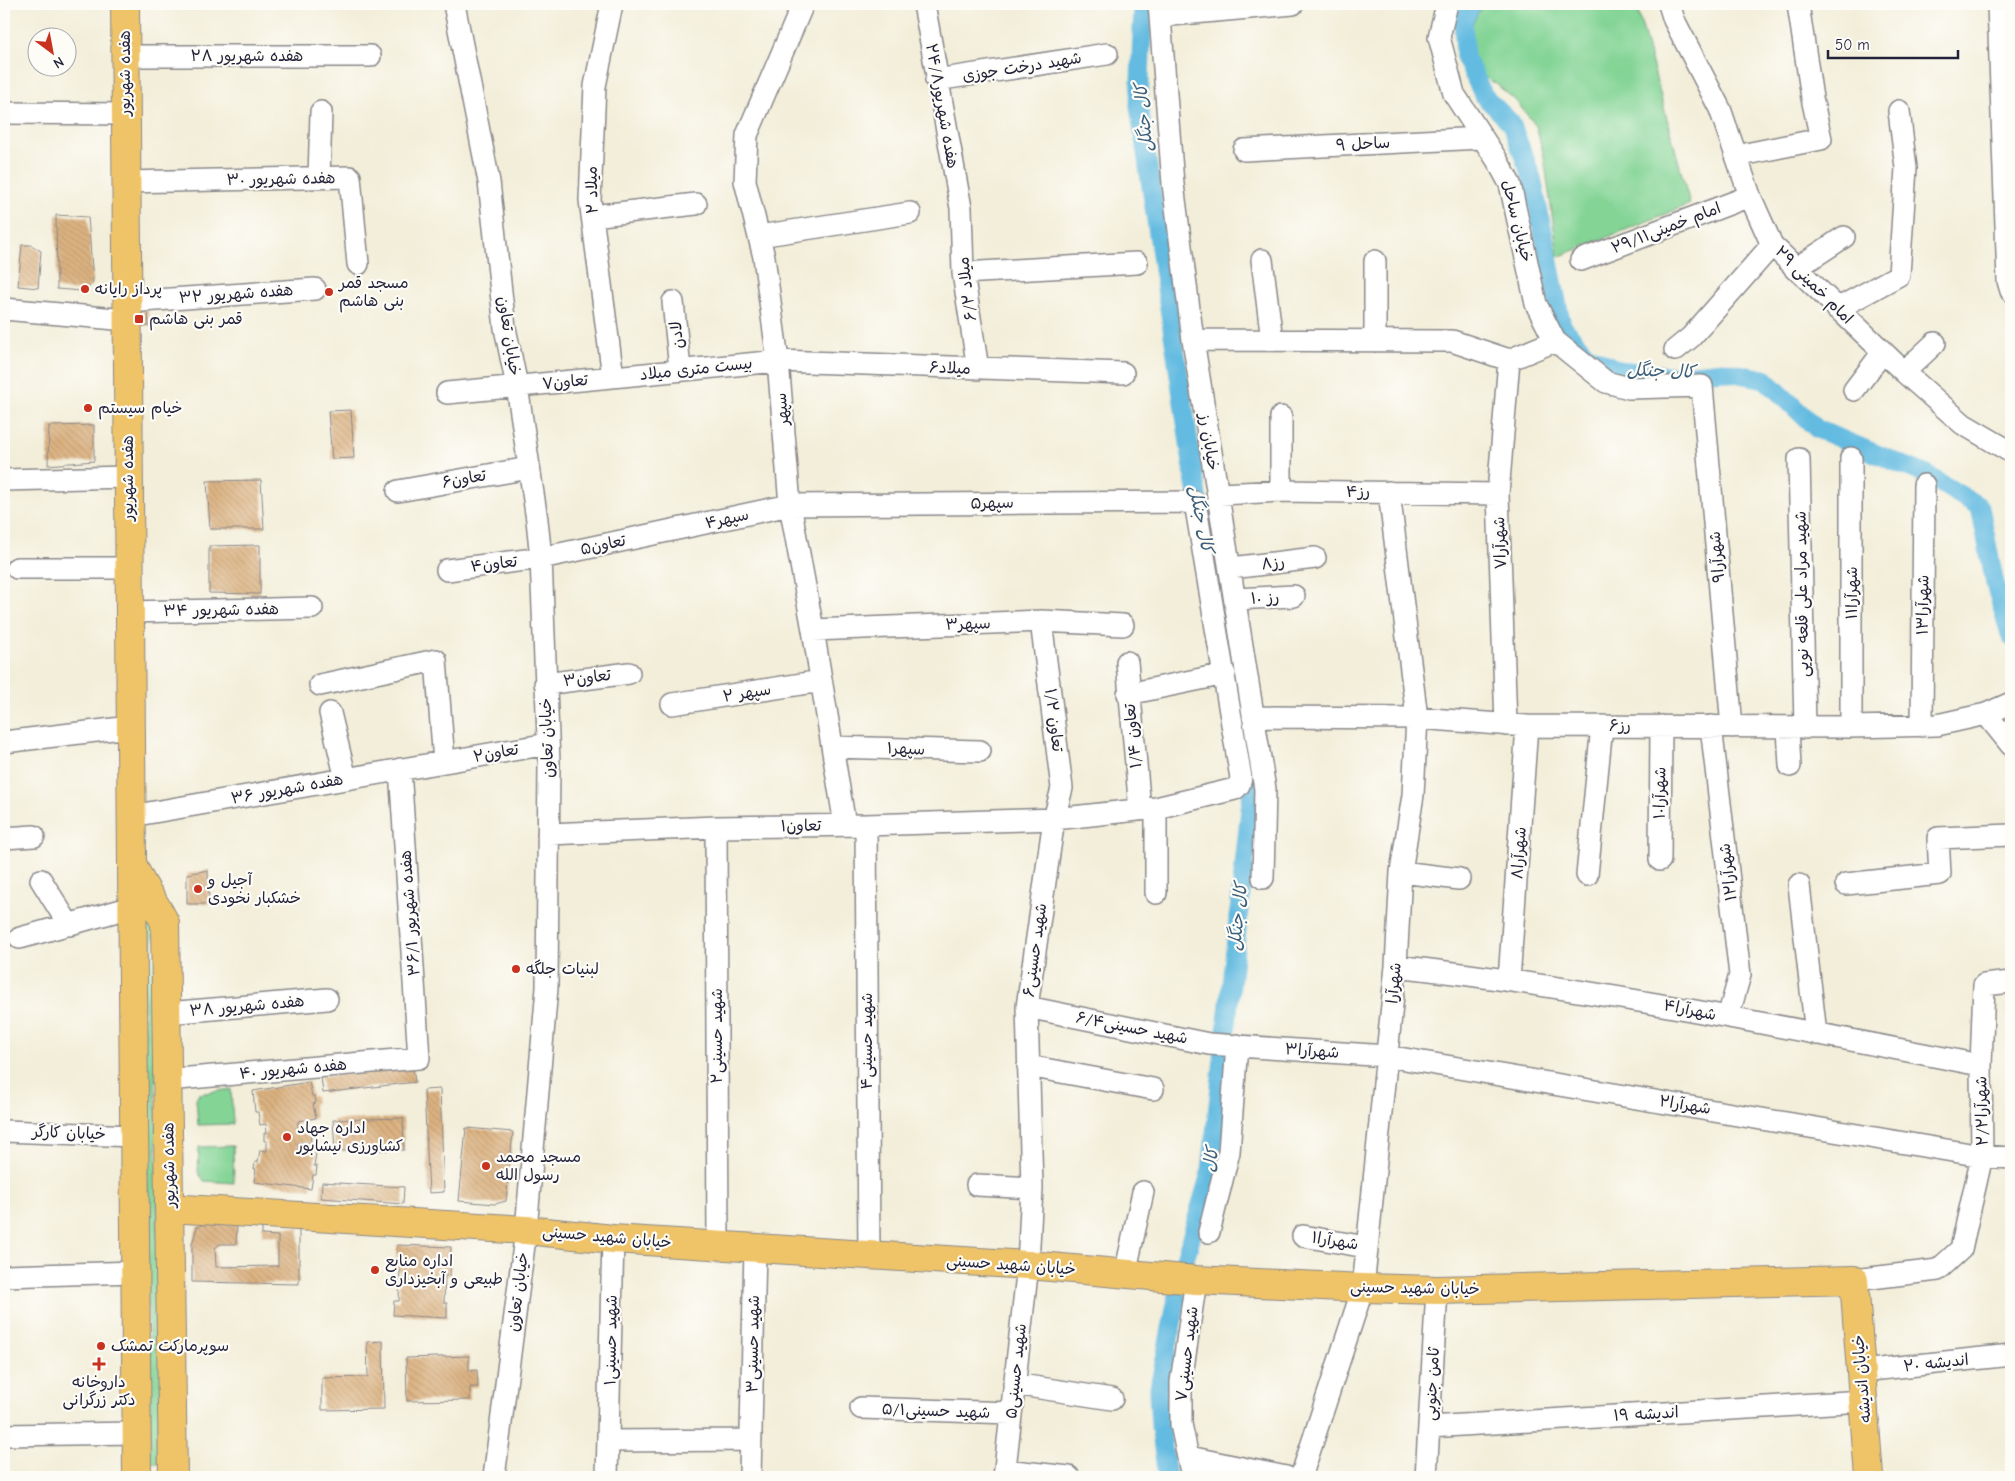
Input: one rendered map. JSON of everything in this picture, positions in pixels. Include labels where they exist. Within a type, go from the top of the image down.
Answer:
[{"type":"main road","name":"هفده شهریور","points":[[125,4],[131,861],[138,1477]]},
{"type":"main road","name":"هفده شهریور","points":[[131,861],[140,883],[159,910],[165,923],[174,1476]]},
{"type":"main road","name":"خیابان شهید حسینی","points":[[169,1208],[526,1230],[613,1240],[718,1244],[869,1256],[1028,1265],[1196,1280],[1363,1288],[1437,1290],[1854,1280]]},
{"type":"main road","name":"خیابان اندیشه","points":[[1854,1280],[1869,1477]]},
{"type":"street","name":"خیابان تعاون","points":[[454,4],[489,182],[505,328],[517,386],[529,468],[540,558],[548,744],[548,988],[526,1230],[494,1477]]},
{"type":"street","name":"میلاد ۲","points":[[612,4],[595,86],[590,200],[614,377]]},
{"type":"street","name":"سپهر","points":[[803,4],[747,135],[745,180],[764,257],[778,361],[790,505],[832,747],[855,825]]},
{"type":"street","name":"هفده شهریور۲۴/۸","points":[[924,4],[936,80],[961,208]]},
{"type":"street","points":[[1160,10],[1293,4]]},
{"type":"street","name":"خیابان ساحل","points":[[1447,4],[1439,37],[1454,94],[1497,160],[1510,184],[1536,304],[1555,341]]},
{"type":"street","name":"امام خمینی ۲۹","points":[[1669,4],[1674,20],[1720,109],[1750,196],[1772,245],[1904,372],[1963,424],[2011,452]]},
{"type":"street","points":[[1736,156],[1821,139],[1812,98],[1798,4]]},
{"type":"street","points":[[1998,4],[2008,281],[2011,291]]},
{"type":"street","name":"خیابان رز","points":[[1160,10],[1173,184],[1193,340],[1265,789],[1264,878]]},
{"type":"street","name":"شهید درخت جوزی","points":[[936,80],[1107,54]]},
{"type":"street","name":"هفده شهریور ۲۸","points":[[125,56],[370,56]]},
{"type":"street","points":[[1838,309],[1899,275],[1906,168],[1898,111]]},
{"type":"street","points":[[320,178],[321,112]]},
{"type":"street","points":[[5,113],[126,114]]},
{"type":"street","name":"ساحل ۹","points":[[1244,150],[1481,138]]},
{"type":"street","name":"هفده شهریور ۳۰","points":[[126,182],[350,177],[358,264]]},
{"type":"street","name":"امام خمینی۲۹/۱۱","points":[[1581,260],[1750,196]]},
{"type":"street","points":[[592,216],[696,204]]},
{"type":"street","name":"میلاد ۶/۲","points":[[961,208],[963,273],[978,369]]},
{"type":"street","points":[[759,236],[910,213]]},
{"type":"street","points":[[1795,269],[1844,238]]},
{"type":"street","points":[[1675,350],[1691,337],[1772,245]]},
{"type":"street","points":[[1262,260],[1272,340]]},
{"type":"street","points":[[1375,261],[1375,341]]},
{"type":"street","points":[[963,273],[1137,263]]},
{"type":"street","name":"هفده شهریور ۳۲","points":[[4,309],[127,311],[315,289]]},
{"type":"street","name":"لادن","points":[[673,302],[680,369]]},
{"type":"street","points":[[1193,340],[1452,341],[1509,360],[1555,341]]},
{"type":"street","name":"شهرآرا۹","points":[[1555,341],[1606,382],[1628,388],[1702,386],[1732,728]]},
{"type":"street","points":[[1904,372],[1935,342]]},
{"type":"street","points":[[1854,390],[1883,352]]},
{"type":"street","name":"شهرآرا۷","points":[[1509,360],[1498,494],[1516,726]]},
{"type":"street","name":"بیست متری میلاد","points":[[614,377],[680,369],[778,361]]},
{"type":"street","name":"میلاد۶","points":[[778,361],[1123,373]]},
{"type":"street","name":"تعاون۷","points":[[447,393],[614,377]]},
{"type":"street","points":[[1280,417],[1281,491]]},
{"type":"street","name":"شهرآرا۱۱","points":[[1851,458],[1851,727]]},
{"type":"street","name":"شهید مراد علی قلعه نویی","points":[[1790,766],[1797,728],[1799,460]]},
{"type":"street","name":"تعاون۶","points":[[398,491],[529,468]]},
{"type":"street","points":[[4,480],[128,477]]},
{"type":"street","name":"شهرآرا۱۳","points":[[1922,726],[1924,484]]},
{"type":"street","name":"رز۴","points":[[1219,494],[1281,491],[1498,494]]},
{"type":"street","name":"شهرآرا","points":[[1301,1477],[1363,1288],[1396,966],[1401,872],[1413,796],[1417,718],[1389,492]]},
{"type":"street","name":"سپهر۵","points":[[790,505],[1194,501],[1225,674]]},
{"type":"street","name":"سپهر۴","points":[[665,532],[790,505]]},
{"type":"street","name":"تعاون۵","points":[[540,558],[665,532]]},
{"type":"street","name":"تعاون۴","points":[[446,570],[540,558]]},
{"type":"street","name":"رز۸","points":[[1231,568],[1314,558]]},
{"type":"street","points":[[16,568],[129,568]]},
{"type":"street","name":"رز ۱۰","points":[[1236,599],[1294,596]]},
{"type":"street","name":"هفده شهریور ۳۴","points":[[129,612],[312,608]]},
{"type":"street","name":"سپهر۳","points":[[813,630],[1041,621],[1123,625]]},
{"type":"street","name":"تعاون ۱/۲","points":[[1041,621],[1062,788],[1054,819]]},
{"type":"street","points":[[320,685],[436,660],[444,762]]},
{"type":"street","name":"تعاون ۱/۴","points":[[1127,662],[1128,694],[1148,809],[1156,893]]},
{"type":"street","name":"تعاون۳","points":[[545,684],[629,673]]},
{"type":"street","points":[[1054,819],[1148,809],[1235,789],[1240,785],[1241,778],[1225,674],[1128,694]]},
{"type":"street","name":"سپهر ۲","points":[[672,704],[822,681]]},
{"type":"street","name":"رز۶","points":[[1254,717],[1417,718],[1516,726],[1711,726],[1732,728],[1922,726],[1937,725],[1986,714],[2011,703]]},
{"type":"street","points":[[330,713],[346,778]]},
{"type":"street","points":[[1986,714],[2011,745]]},
{"type":"street","name":"شهرآرا۸","points":[[1509,980],[1516,726]]},
{"type":"street","points":[[1587,875],[1602,726]]},
{"type":"street","name":"شهرآرا۱۰","points":[[1660,860],[1661,726]]},
{"type":"street","name":"شهرآرا۱۲","points":[[1711,726],[1740,975],[1728,1017]]},
{"type":"street","points":[[4,742],[130,727]]},
{"type":"street","name":"تعاون۲","points":[[444,762],[548,744]]},
{"type":"street","name":"سپهر۱","points":[[832,747],[980,751]]},
{"type":"street","name":"هفده شهریور ۳۶","points":[[131,816],[444,762]]},
{"type":"street","name":"هفده شهریور ۳۶/۱","points":[[400,769],[419,1058]]},
{"type":"street","name":"تعاون۱","points":[[548,834],[716,827],[1054,819]]},
{"type":"street","name":"شهید حسینی۶","points":[[1028,1265],[1032,1188],[1027,1007],[1054,819]]},
{"type":"street","name":"شهید حسینی۴","points":[[855,825],[869,1256]]},
{"type":"street","name":"شهید حسینی۲","points":[[716,827],[718,1244]]},
{"type":"street","points":[[1846,884],[1940,874],[1938,838],[2011,835]]},
{"type":"street","points":[[4,838],[34,836]]},
{"type":"street","points":[[1401,872],[1459,879]]},
{"type":"street","points":[[41,880],[69,924]]},
{"type":"street","points":[[1799,884],[1816,1034]]},
{"type":"street","points":[[20,938],[132,907]]},
{"type":"street","name":"شهرآرا۴","points":[[1396,966],[1509,980],[1728,1017],[1981,1065]]},
{"type":"street","name":"شهرآرا۲/۲","points":[[1854,1280],[1938,1270],[1961,1250],[1982,1156],[1981,1065],[1984,985],[2011,982]]},
{"type":"street","name":"هفده شهریور ۳۸","points":[[167,1013],[327,999]]},
{"type":"street","name":"شهید حسینی۶/۴","points":[[1027,1007],[1209,1044],[1237,1046]]},
{"type":"street","points":[[1209,1232],[1229,1152],[1237,1046]]},
{"type":"street","name":"شهرآرا۳","points":[[1237,1046],[1387,1056]]},
{"type":"street","name":"شهرآرا۲","points":[[1387,1056],[1982,1156],[2011,1158]]},
{"type":"street","name":"هفده شهریور ۴۰","points":[[168,1080],[419,1058]]},
{"type":"street","points":[[1028,1066],[1153,1090]]},
{"type":"street","name":"خیابان کارگر","points":[[4,1131],[134,1136]]},
{"type":"street","points":[[977,1185],[1032,1188]]},
{"type":"street","points":[[1125,1274],[1144,1192]]},
{"type":"street","name":"شهرآرا۱","points":[[1303,1236],[1366,1247]]},
{"type":"street","name":"شهید حسینی۱","points":[[607,1477],[613,1240]]},
{"type":"street","name":"شهید حسینی۳","points":[[750,1477],[755,1248]]},
{"type":"street","name":"شهید حسینی۵","points":[[1004,1474],[1028,1265]]},
{"type":"street","points":[[4,1276],[136,1272]]},
{"type":"street","name":"شهید حسینی۷","points":[[1190,1467],[1181,1424],[1181,1382],[1196,1280]]},
{"type":"street","name":"ثامن جنوبی","points":[[1426,1477],[1437,1290]]},
{"type":"street","name":"اندیشه ۲۰","points":[[1861,1370],[2011,1355]]},
{"type":"street","points":[[1014,1384],[1112,1399]]},
{"type":"street","name":"اندیشه ۱۹","points":[[1429,1426],[1864,1401]]},
{"type":"street","name":"شهید حسینی۵/۱","points":[[861,1408],[1011,1413]]},
{"type":"street","points":[[4,1435],[138,1433]]},
{"type":"street","points":[[608,1441],[752,1440]]},
{"type":"street","points":[[1190,1467],[1286,1477]]},
{"type":"street","points":[[1004,1474],[1069,1477]]},
{"type":"green space","points":[[1483,4],[1636,4],[1690,204],[1558,257],[1544,157],[1536,126],[1515,100],[1496,84],[1481,75],[1473,53],[1472,24]]},
{"type":"green space","points":[[143,911],[153,925],[162,1464],[151,1463]]},
{"type":"green space","points":[[231,1089],[233,1124],[198,1125],[196,1099],[199,1094]]},
{"type":"green space","points":[[233,1146],[234,1183],[204,1181],[198,1172],[199,1147]]},
{"type":"building","points":[[56,215],[88,217],[93,282],[88,288],[81,291],[57,289]]},
{"type":"building","points":[[22,245],[31,245],[41,251],[38,288],[18,286]]},
{"type":"building","points":[[148,309],[149,326],[143,326],[142,310]]},
{"type":"building","points":[[351,410],[354,458],[332,459],[328,411]]},
{"type":"building","points":[[94,425],[94,461],[48,465],[49,426]]},
{"type":"building","points":[[261,480],[264,529],[210,529],[207,481]]},
{"type":"building","points":[[260,545],[260,594],[209,593],[209,546]]},
{"type":"building","name":"آجیل و خشکبار نخودی","points":[[208,870],[209,904],[187,904],[187,874]]},
{"type":"building","points":[[413,1068],[415,1082],[323,1093],[321,1077]]},
{"type":"building","name":"اداره جهاد کشاورزی نیشابور","points":[[309,1082],[312,1096],[315,1096],[316,1103],[313,1104],[316,1118],[298,1121],[298,1128],[310,1128],[311,1143],[298,1143],[298,1150],[316,1153],[314,1166],[317,1166],[316,1175],[313,1175],[311,1189],[254,1182],[255,1162],[258,1162],[260,1150],[267,1151],[267,1141],[264,1141],[264,1133],[267,1133],[266,1124],[260,1125],[258,1112],[255,1112],[253,1091]]},
{"type":"building","points":[[440,1089],[444,1192],[429,1193],[424,1090]]},
{"type":"building","points":[[403,1118],[404,1150],[335,1151],[333,1120]]},
{"type":"building","name":"مسجد محمد رسول الله","points":[[466,1128],[513,1132],[506,1201],[495,1204],[459,1201]]},
{"type":"building","points":[[322,1182],[404,1187],[403,1204],[321,1198]]},
{"type":"building","points":[[210,1222],[237,1224],[236,1244],[220,1244],[215,1248],[216,1267],[278,1266],[278,1236],[262,1235],[262,1225],[299,1228],[299,1284],[192,1282],[192,1244],[197,1227]]},
{"type":"building","points":[[397,1245],[451,1247],[450,1276],[445,1275],[444,1303],[447,1303],[447,1318],[393,1315],[394,1301],[399,1301],[400,1270],[396,1270]]},
{"type":"building","points":[[383,1341],[384,1409],[322,1410],[322,1378],[368,1377],[367,1342]]},
{"type":"building","points":[[469,1356],[469,1371],[477,1370],[478,1387],[470,1387],[470,1400],[407,1401],[406,1358]]},
{"type":"waterway","name":"کال جنگل","points":[[1143,4],[1139,106],[1200,517]]},
{"type":"waterway","name":"کال جنگل","points":[[1472,4],[1463,20],[1465,57],[1484,96],[1511,123],[1532,178],[1562,326],[1586,354],[1618,370],[1674,376],[1723,371],[1765,379],[1817,429],[1927,475],[1980,507],[1995,584],[2011,637]]},
{"type":"waterway","name":"کال جنگل","points":[[1226,1031],[1254,772],[1233,671]]},
{"type":"waterway","name":"کال","points":[[1182,1269],[1211,1170],[1224,1049]]},
{"type":"waterway","name":"کال","points":[[1167,1477],[1160,1426],[1158,1393],[1177,1299]]},
{"type":"place","name":"پرداز رایانه","points":[[85,289]]},
{"type":"place","name":"مسجد قمر بنی هاشم","points":[[329,292]]},
{"type":"place","name":"قمر بنی هاشم","points":[[139,319]]},
{"type":"place","name":"خیام سیستم","points":[[88,408]]},
{"type":"place","name":"آجیل و خشکبار نخودی","points":[[198,889]]},
{"type":"place","name":"لبنیات جلگه","points":[[516,969]]},
{"type":"place","name":"اداره جهاد کشاورزی نیشابور","points":[[287,1137]]},
{"type":"place","name":"مسجد محمد رسول الله","points":[[486,1166]]},
{"type":"place","name":"اداره منابع طبیعی و آبخیزداری","points":[[375,1270]]},
{"type":"place","name":"سوپرمارکت تمشک","points":[[101,1346]]},
{"type":"place","name":"داروخانه دکتر زرگرانی","points":[[99,1364]]}]
